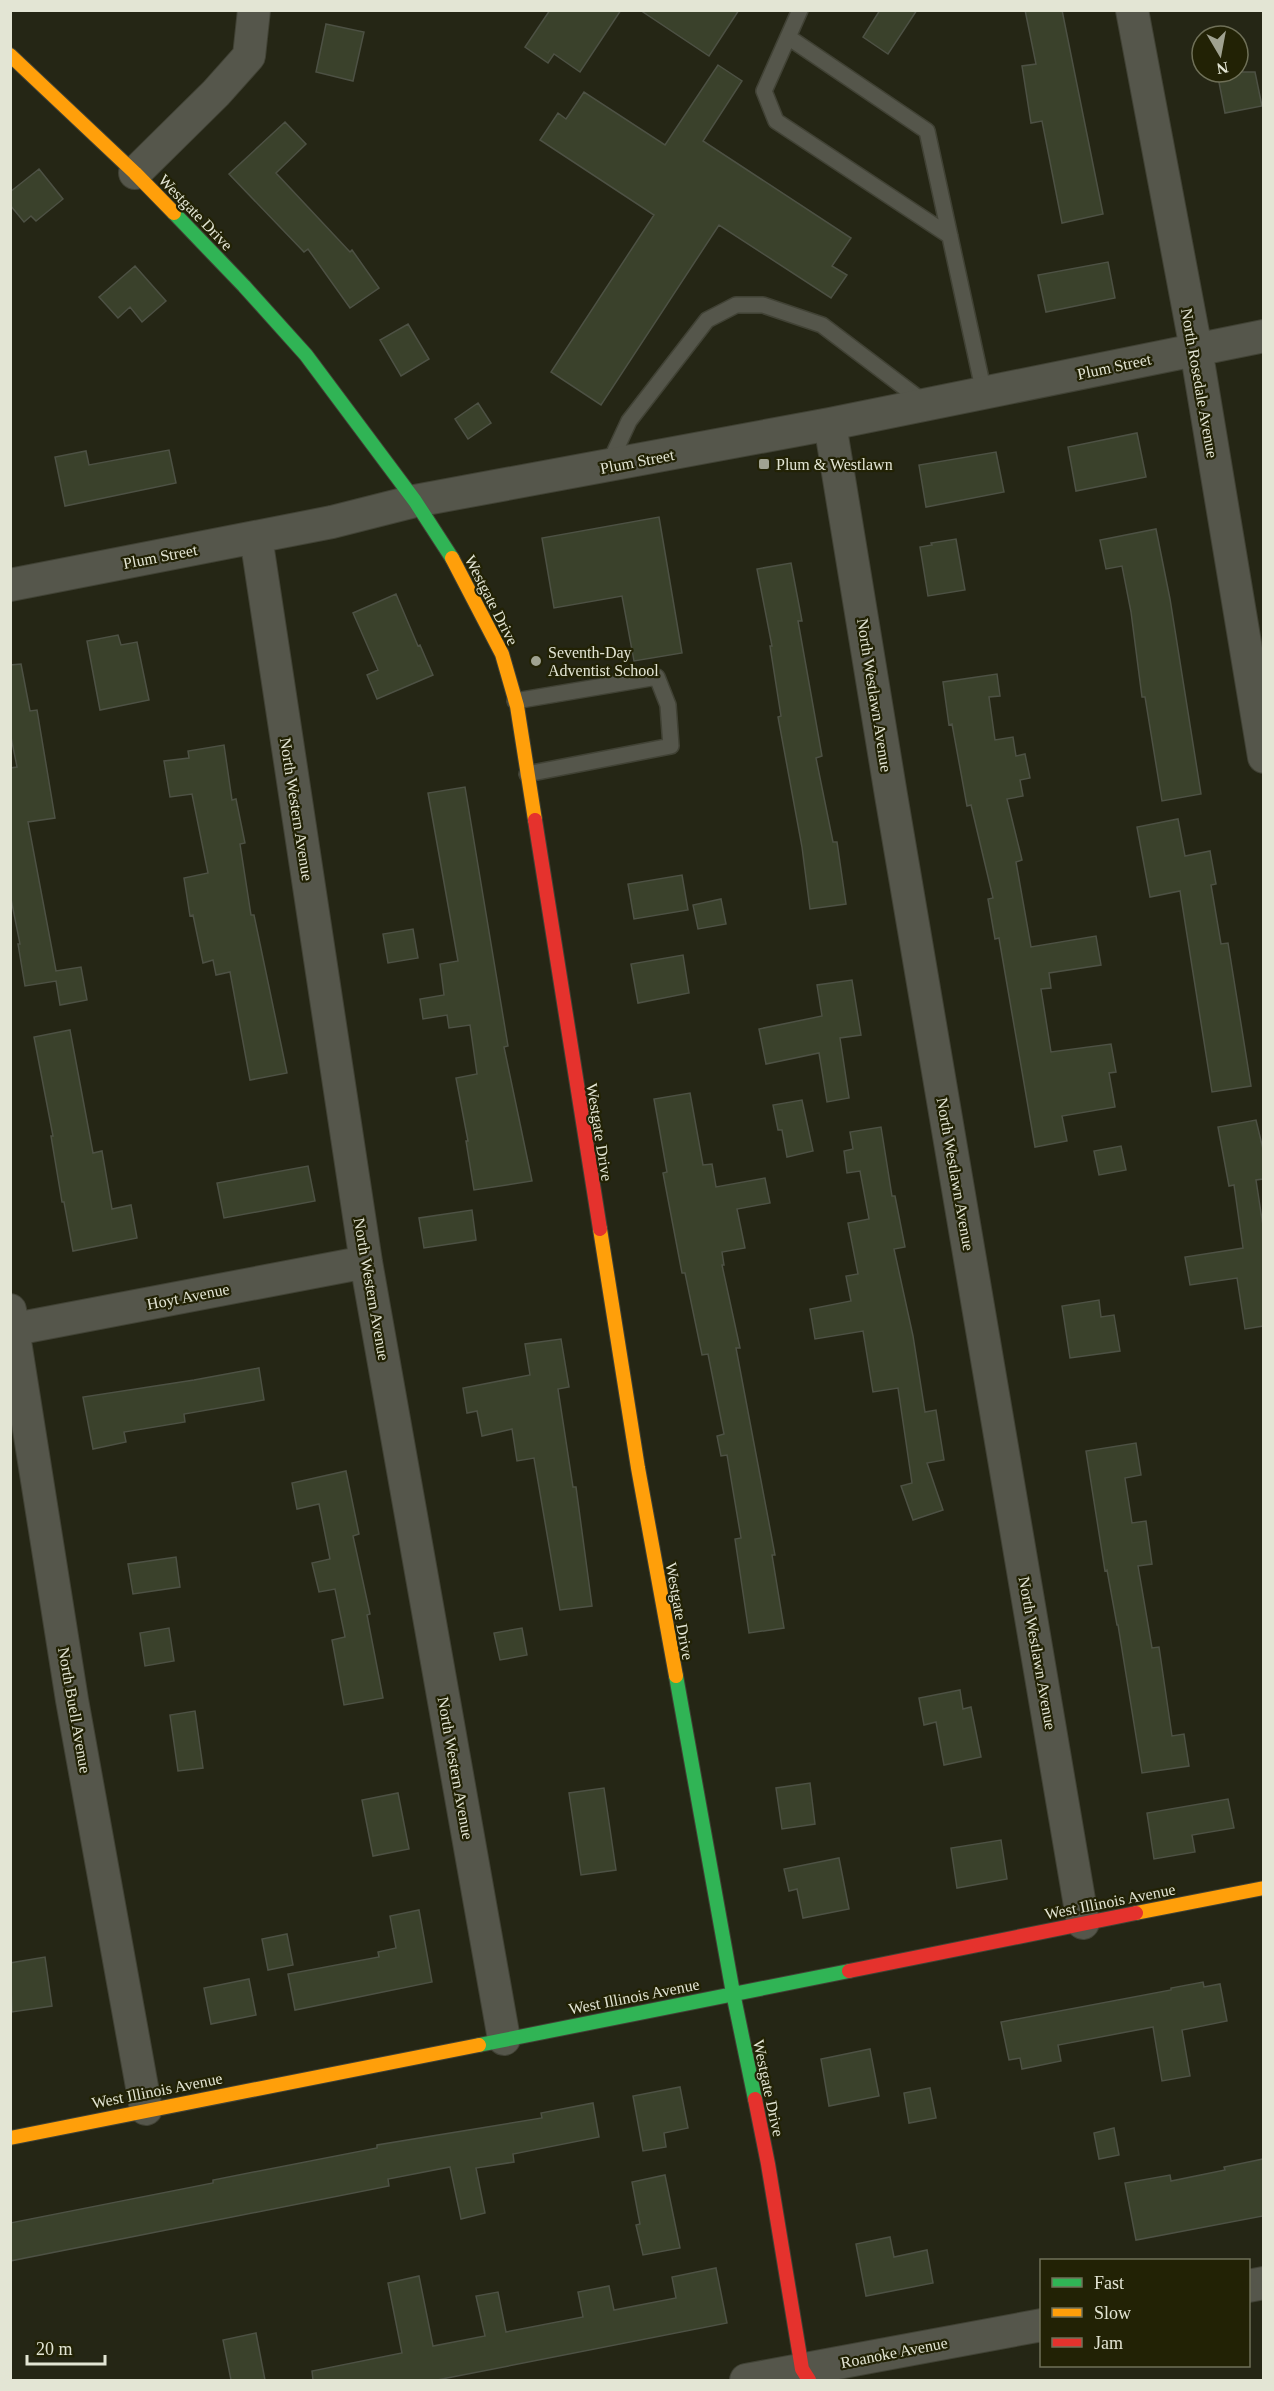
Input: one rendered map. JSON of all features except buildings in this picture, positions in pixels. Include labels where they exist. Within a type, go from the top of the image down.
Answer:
[{"type":"street","points":[[135,173],[216,93],[249,56],[254,10]]},
{"type":"street","name":"North Rosedale Avenue","points":[[1132,10],[1196,349],[1260,718],[1263,757]]},
{"type":"street","name":"Westgate Drive","points":[[10,55],[135,173],[244,286],[306,355],[415,501],[449,551],[502,654],[515,701],[638,1468],[733,1993],[768,2164],[806,2375]]},
{"type":"street","name":"Plum Street","points":[[10,585],[332,522],[415,501],[830,424],[1263,336]]},
{"type":"street","name":"North Westlawn Avenue","points":[[830,424],[1083,1923]]},
{"type":"street","name":"North Western Avenue","points":[[256,537],[366,1262],[504,2039]]},
{"type":"street","name":"Hoyt Avenue","points":[[12,1323],[366,1262]]},
{"type":"street","name":"North Buell Avenue","points":[[12,1323],[72,1700],[146,2109]]},
{"type":"street","name":"West Illinois Avenue","points":[[10,2138],[146,2109],[1263,1888]]},
{"type":"street","name":"Roanoke Avenue","points":[[746,2380],[806,2375],[1040,2325]]},
{"type":"lane","points":[[800,10],[764,91],[776,121],[950,236]]},
{"type":"lane","points":[[788,37],[927,131],[984,393]]},
{"type":"lane","points":[[608,466],[629,421],[707,320],[736,305],[763,305],[822,325],[928,404]]},
{"type":"lane","points":[[515,701],[657,677],[668,705],[671,746],[527,774]]},
{"type":"traffic: fast","points":[[174,213],[306,355],[415,501],[452,558]]},
{"type":"traffic: fast","points":[[676,1676],[733,1993],[755,2099]]},
{"type":"traffic: fast","points":[[479,2045],[849,1971]]},
{"type":"traffic: slow","points":[[10,55],[174,213]]},
{"type":"traffic: slow","points":[[452,558],[502,654],[517,706],[535,820]]},
{"type":"traffic: slow","points":[[600,1229],[638,1468],[676,1676]]},
{"type":"traffic: slow","points":[[1136,1913],[1264,1888]]},
{"type":"traffic: slow","points":[[10,2138],[479,2045]]},
{"type":"traffic: jam","points":[[535,820],[600,1229]]},
{"type":"traffic: jam","points":[[849,1971],[1136,1913]]},
{"type":"traffic: jam","points":[[755,2099],[802,2369],[809,2380]]},
{"type":"place","name":"Plum & Westlawn","points":[[764,464]]},
{"type":"place","name":"Seventh-Day Adventist School","points":[[536,661]]}]
